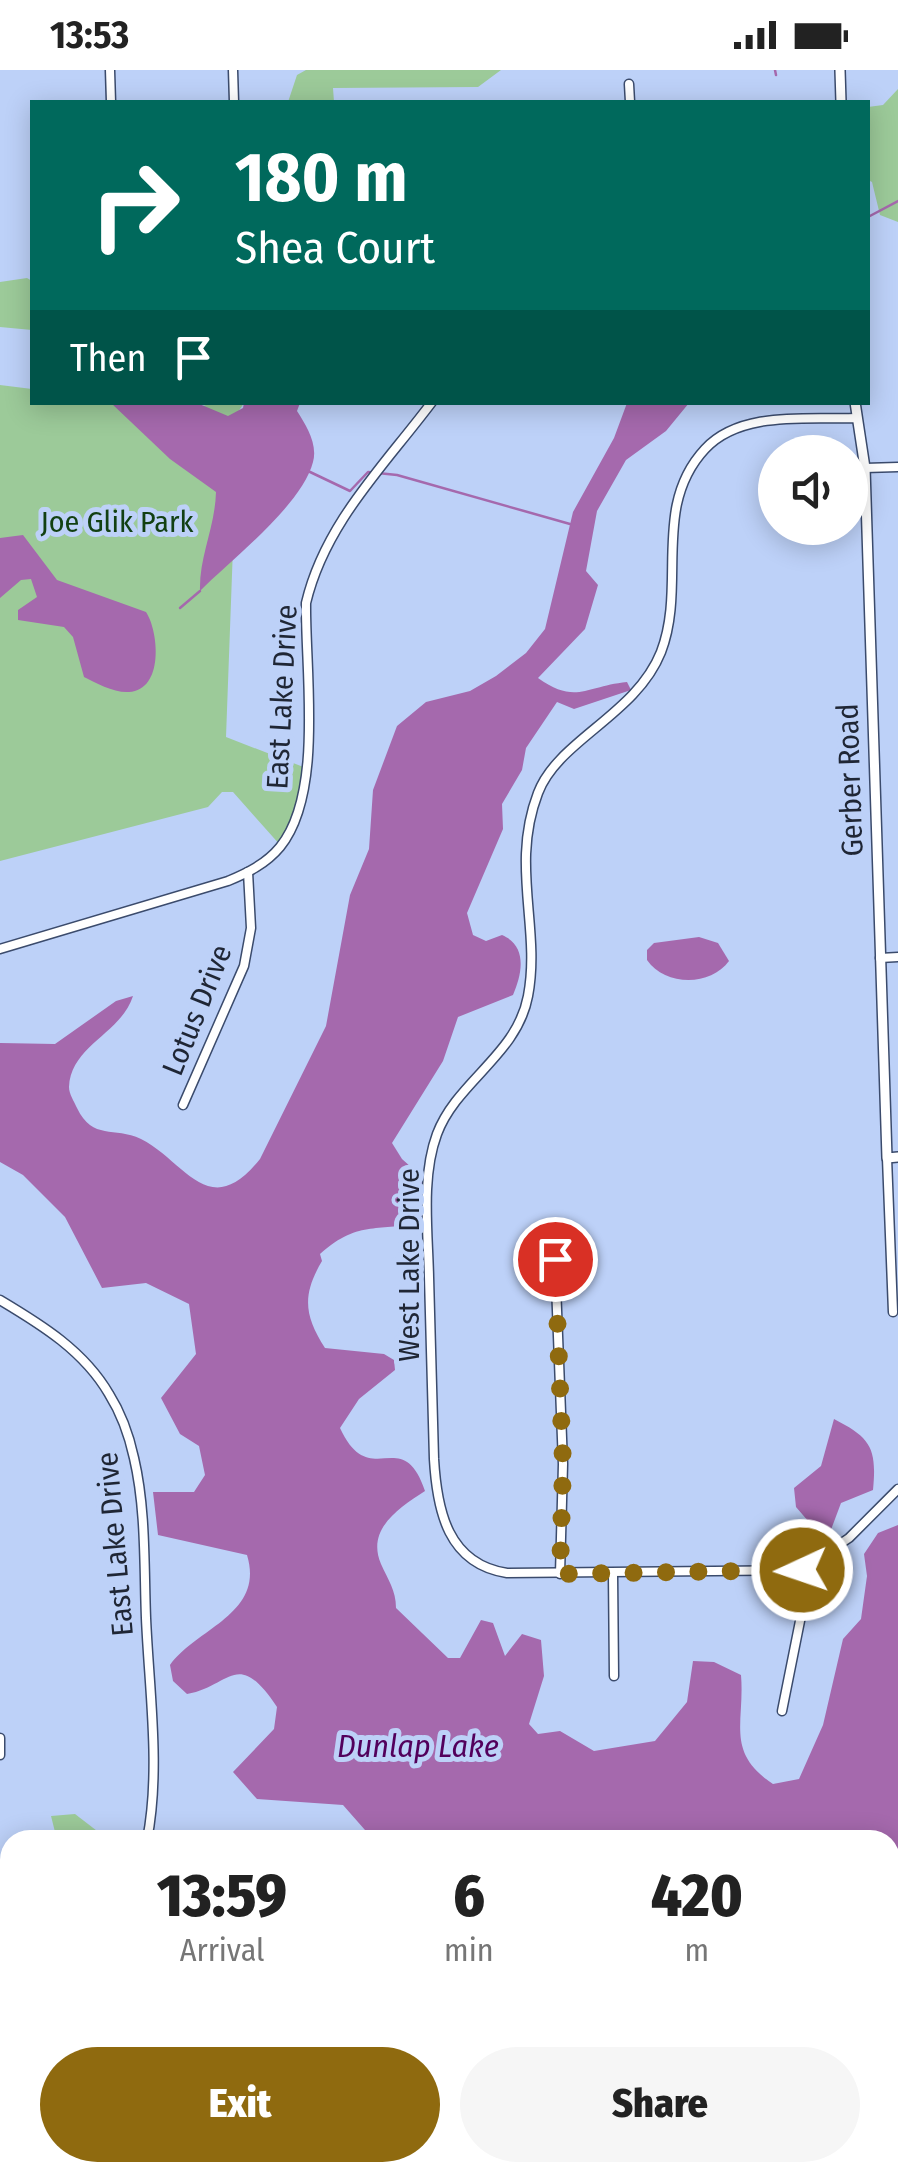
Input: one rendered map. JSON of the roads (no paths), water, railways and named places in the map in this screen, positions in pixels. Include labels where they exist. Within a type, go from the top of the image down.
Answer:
[{"type":"street","points":[[110,70],[111,100]]},
{"type":"street","points":[[232,70],[234,100]]},
{"type":"street","points":[[840,70],[841,100]]},
{"type":"street","points":[[629,84],[630,100]]},
{"type":"street","name":"East Lake Drive","points":[[0,949],[248,872],[281,846],[302,796],[306,603],[319,559],[353,504],[430,405]]},
{"type":"street","name":"Gerber Road","points":[[855,405],[860,435]]},
{"type":"street","name":"West Lake Drive","points":[[802,1570],[560,1574],[486,1569],[455,1545],[443,1519],[434,1459],[428,1214],[432,1149],[447,1113],[501,1052],[526,1006],[530,975],[523,866],[538,793],[553,768],[634,695],[662,650],[669,613],[673,517],[691,468],[706,448],[738,427],[857,418]]},
{"type":"street","points":[[868,468],[898,466]]},
{"type":"street","name":"Gerber Road","points":[[867,545],[880,958],[893,1157]]},
{"type":"street","name":"Lotus Drive","points":[[184,1105],[244,966],[251,928],[248,872]]},
{"type":"street","points":[[880,958],[898,957]]},
{"type":"street","points":[[893,1157],[893,1312]]},
{"type":"street","points":[[555,1259],[563,1464],[560,1574]]},
{"type":"street","name":"East Lake Drive","points":[[0,1300],[59,1338],[90,1366],[116,1406],[132,1448],[138,1482],[148,1672],[148,1830]]},
{"type":"street","points":[[782,1711],[803,1606],[802,1570],[849,1538],[898,1489]]},
{"type":"street","points":[[613,1574],[614,1676]]},
{"type":"street","points":[[0,1738],[0,1755]]},
{"type":"water","points":[[113,405],[202,405],[228,416],[244,405],[299,405],[297,411],[313,442],[314,455],[306,479],[281,513],[200,591],[216,492],[170,459]]},
{"type":"water","name":"Dunlap Lake","points":[[626,405],[687,405],[666,431],[626,460],[597,511],[586,571],[598,585],[585,629],[538,678],[562,691],[581,692],[627,682],[631,690],[574,709],[557,702],[526,748],[522,770],[502,804],[503,829],[467,913],[473,935],[486,941],[502,935],[516,946],[521,961],[513,995],[458,1017],[443,1061],[392,1143],[402,1159],[421,1176],[423,1220],[359,1231],[320,1254],[322,1261],[309,1295],[310,1315],[325,1348],[384,1354],[394,1360],[395,1370],[359,1399],[340,1428],[351,1447],[363,1456],[406,1462],[416,1471],[425,1491],[388,1521],[378,1540],[381,1564],[396,1608],[448,1658],[460,1658],[481,1620],[493,1623],[505,1656],[522,1634],[541,1640],[544,1676],[529,1724],[538,1734],[560,1731],[594,1751],[655,1741],[687,1702],[693,1661],[714,1662],[741,1675],[740,1736],[748,1760],[773,1784],[799,1779],[823,1725],[843,1639],[861,1619],[867,1576],[864,1554],[878,1533],[898,1525],[898,1830],[365,1830],[343,1805],[257,1799],[233,1772],[274,1729],[277,1707],[263,1689],[243,1674],[187,1694],[173,1681],[170,1665],[238,1606],[250,1575],[247,1555],[158,1535],[153,1492],[194,1492],[205,1475],[199,1446],[180,1434],[161,1398],[196,1354],[189,1304],[146,1283],[102,1288],[65,1217],[23,1175],[0,1162],[0,1043],[55,1044],[116,1001],[133,996],[118,1020],[78,1060],[72,1073],[70,1092],[83,1118],[97,1129],[141,1139],[198,1182],[212,1187],[226,1186],[242,1177],[260,1159],[326,1026],[350,895],[369,849],[373,790],[397,726],[426,702],[470,691],[496,676],[526,653],[545,629],[573,512],[614,438]]},
{"type":"water","points":[[23,535],[57,580],[146,612],[154,633],[156,659],[148,681],[140,689],[117,691],[84,677],[73,637],[64,627],[18,620],[18,610],[37,597],[31,579],[21,580],[0,598],[0,538]]},
{"type":"water","points":[[699,937],[718,943],[729,961],[711,975],[676,979],[655,969],[647,960],[647,950],[654,943]]},
{"type":"water","points":[[834,1419],[856,1432],[869,1446],[874,1464],[873,1490],[841,1503],[829,1535],[821,1536],[796,1507],[794,1488],[821,1466]]},
{"type":"waterway","points":[[775,70],[776,75]]},
{"type":"waterway","points":[[870,216],[898,201]]},
{"type":"waterway","points":[[308,471],[350,491],[368,472],[397,475],[570,524]]},
{"type":"waterway","points":[[180,608],[200,591]]},
{"type":"park label","name":"Joe Glik Park","points":[[117,522]]}]
